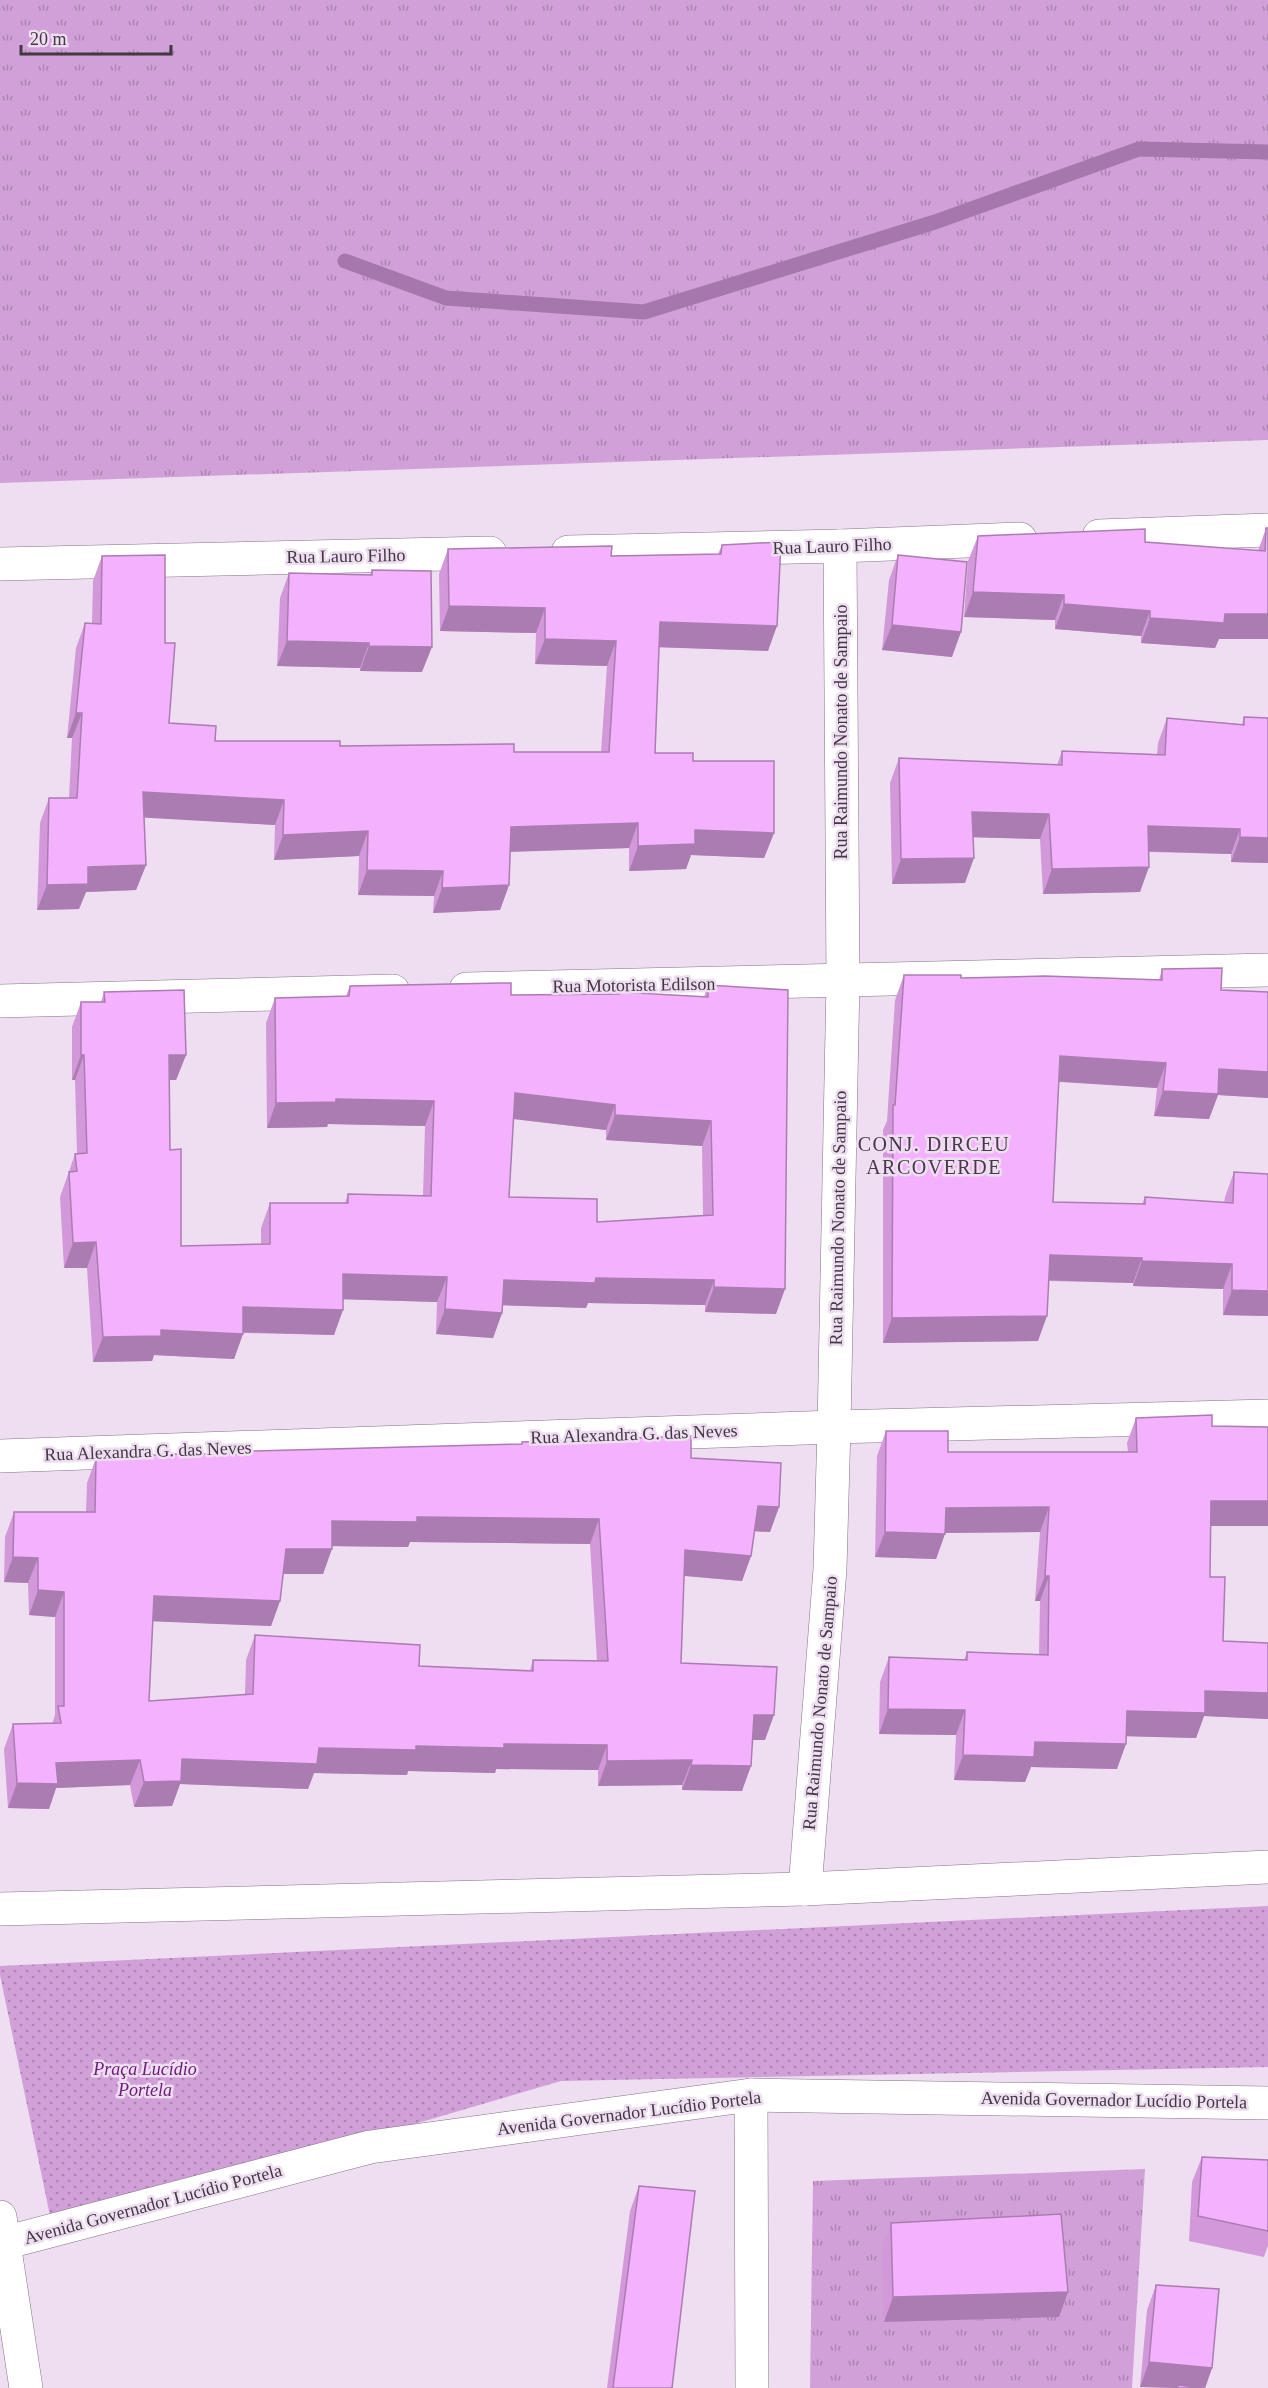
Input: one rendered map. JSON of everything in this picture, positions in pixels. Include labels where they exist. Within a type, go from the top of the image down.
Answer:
[{"type":"street","name":"Rua Lauro Filho","points":[[0,564],[840,546],[1268,530]]},
{"type":"street","name":"Rua Raimundo Nonato de Sampaio","points":[[805,1889],[830,1569],[834,1427],[843,980],[840,546]]},
{"type":"street","name":"Rua Motorista Edilson","points":[[0,1001],[1268,970]]},
{"type":"street","name":"Rua Alexandra G. das Neves","points":[[0,1456],[834,1427],[1268,1416]]},
{"type":"street","points":[[0,1909],[805,1889],[1268,1867]]},
{"type":"street","points":[[751,2095],[752,2388]]},
{"type":"street","name":"Avenida Governador Lucídio Portela","points":[[2,2230],[370,2147],[751,2095],[1268,2103]]},
{"type":"street","points":[[2,2230],[26,2388]]},
{"type":"green space","points":[[0,0],[1268,0],[1268,440],[0,483]]},
{"type":"green space","name":"Praça Lucídio Portela","points":[[1268,1906],[1268,2067],[561,2081],[53,2230],[0,1975],[0,1966]]},
{"type":"green space","points":[[1145,2169],[1132,2388],[810,2388],[813,2181]]},
{"type":"building","points":[[1266,528],[1268,528],[1268,614],[1225,614],[1224,623],[1150,618],[1150,611],[1064,604],[1064,595],[973,592],[978,536],[1145,529],[1145,542],[1265,551]]},
{"type":"building","points":[[781,542],[777,626],[660,622],[655,753],[693,753],[693,761],[774,761],[774,833],[695,830],[695,844],[638,846],[638,823],[511,827],[509,885],[442,888],[443,871],[367,870],[368,831],[283,835],[284,800],[143,792],[146,865],[88,867],[88,884],[47,885],[49,798],[77,798],[82,713],[76,713],[85,623],[101,624],[102,556],[165,555],[165,643],[175,643],[169,723],[216,726],[215,741],[340,741],[340,746],[514,744],[514,752],[609,752],[616,641],[545,639],[545,608],[449,606],[448,549],[612,546],[611,556],[721,554],[722,545]]},
{"type":"building","points":[[898,555],[967,562],[961,632],[892,625]]},
{"type":"building","points":[[372,570],[431,571],[432,647],[287,641],[289,573],[372,575]]},
{"type":"building","points":[[1244,717],[1268,718],[1268,838],[1240,837],[1240,829],[1148,826],[1149,867],[1052,869],[1049,814],[972,812],[974,858],[901,859],[899,758],[1062,765],[1062,751],[1165,755],[1167,718],[1244,725]]},
{"type":"building","points":[[1222,968],[1221,990],[1268,992],[1268,1072],[1219,1069],[1218,1094],[1163,1091],[1166,1063],[1060,1056],[1053,1202],[1145,1204],[1145,1197],[1233,1203],[1234,1172],[1268,1174],[1268,1291],[1232,1290],[1232,1264],[1050,1255],[1047,1316],[892,1318],[893,1105],[895,1105],[904,975],[961,975],[961,978],[1045,976],[1162,980],[1162,969]]},
{"type":"building","points":[[511,983],[511,995],[619,994],[619,992],[708,997],[708,985],[788,990],[785,1289],[714,1287],[714,1280],[596,1278],[595,1283],[504,1280],[502,1313],[445,1309],[447,1277],[343,1274],[343,1310],[243,1307],[243,1334],[161,1330],[161,1336],[103,1337],[96,1242],[73,1243],[69,1172],[77,1171],[75,1154],[87,1153],[84,1055],[81,1055],[81,1002],[105,1002],[104,992],[184,990],[186,1055],[169,1055],[170,1150],[181,1149],[181,1246],[270,1244],[270,1203],[348,1203],[348,1194],[431,1196],[434,1101],[336,1099],[336,1102],[276,1103],[275,998],[349,996],[350,986]],"holes":[[[515,1093],[615,1105],[615,1115],[711,1121],[713,1215],[597,1222],[597,1199],[509,1197]]]},
{"type":"building","points":[[1212,1415],[1212,1426],[1268,1427],[1268,1501],[1211,1501],[1210,1577],[1225,1577],[1223,1641],[1268,1643],[1268,1693],[1205,1691],[1205,1713],[1127,1711],[1126,1744],[1035,1742],[1034,1757],[963,1755],[965,1710],[888,1709],[889,1657],[967,1660],[967,1652],[1048,1655],[1049,1576],[1045,1576],[1049,1507],[946,1508],[945,1534],[885,1532],[886,1431],[948,1431],[948,1452],[1137,1452],[1136,1418]]},
{"type":"building","points":[[691,1436],[691,1458],[781,1463],[779,1507],[758,1506],[751,1556],[685,1550],[681,1663],[777,1667],[774,1715],[754,1715],[751,1766],[691,1765],[692,1760],[607,1761],[607,1745],[504,1744],[504,1748],[416,1746],[416,1750],[319,1748],[317,1764],[182,1759],[181,1781],[144,1782],[140,1760],[56,1763],[58,1784],[17,1783],[13,1724],[61,1723],[58,1706],[64,1706],[64,1592],[38,1590],[38,1558],[13,1557],[14,1512],[95,1512],[96,1458],[173,1454],[251,1454],[251,1451],[522,1444],[522,1442]],"holes":[[[417,1517],[599,1519],[608,1661],[533,1660],[533,1671],[419,1666],[420,1645],[255,1635],[253,1694],[149,1701],[154,1596],[280,1601],[286,1549],[332,1549],[332,1521],[417,1522]]]},
{"type":"building","points":[[1202,2157],[1268,2160],[1268,2231],[1198,2216]]},
{"type":"building","points":[[639,2186],[695,2191],[672,2388],[613,2388]]},
{"type":"building","points":[[1061,2214],[1068,2292],[893,2297],[891,2223]]},
{"type":"building","points":[[1156,2285],[1219,2289],[1212,2368],[1149,2362]]},
{"type":"building","points":[[1178,2385],[1203,2388],[1178,2388]]},
{"type":"waterway","points":[[345,261],[446,298],[644,312],[935,222],[1139,149],[1268,152]]},
{"type":"district","name":"CONJ. DIRCEU ARCOVERDE","points":[[934,1156]]}]
